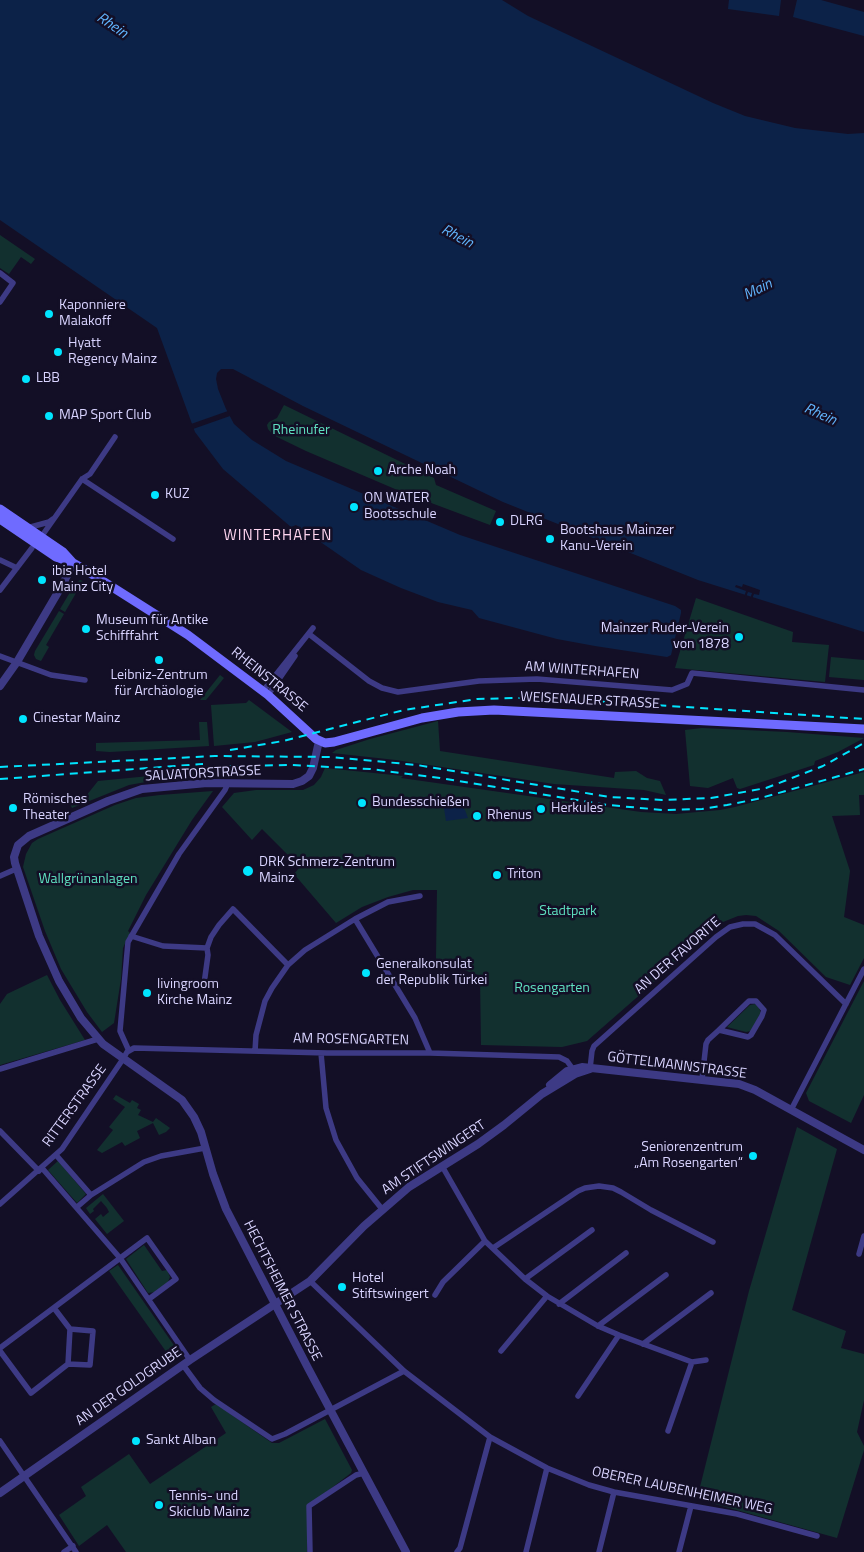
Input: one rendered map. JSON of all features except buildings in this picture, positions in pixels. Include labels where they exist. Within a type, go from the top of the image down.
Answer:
[{"type":"main road","name":"RHEINSTRASSE","points":[[0,509],[27,528],[36,543]]},
{"type":"main road","name":"RHEINSTRASSE","points":[[0,519],[56,557],[73,563],[188,635],[266,693],[319,741]]},
{"type":"main road","name":"WEISENAUER STRASSE","points":[[319,741],[325,743],[334,742],[422,718],[458,712],[494,710],[864,729]]},
{"type":"street","points":[[0,273],[13,284],[0,302]]},
{"type":"street","points":[[0,590],[57,516],[82,479],[90,474],[115,437]]},
{"type":"street","points":[[82,479],[173,539]]},
{"type":"street","points":[[27,528],[49,522],[57,516]]},
{"type":"street","points":[[0,560],[17,568]]},
{"type":"street","points":[[0,686],[17,662],[73,563]]},
{"type":"street","points":[[266,693],[313,628]]},
{"type":"street","name":"AM WINTERHAFEN","points":[[309,634],[369,681],[382,688],[398,692],[479,681],[537,679],[672,690],[687,684],[692,673],[864,690]]},
{"type":"street","points":[[0,656],[60,678],[85,680]]},
{"type":"street","name":"SALVATORSTRASSE","points":[[123,1059],[98,1039],[81,1018],[59,981],[34,922],[16,869],[15,852],[22,841],[29,836],[108,801],[142,789],[228,782],[293,784],[302,781],[309,776],[313,768],[319,741]]},
{"type":"street","points":[[123,1059],[129,1051],[121,1038],[120,1029],[125,956],[128,942],[179,854],[225,790],[228,782]]},
{"type":"street","points":[[0,876],[16,869]]},
{"type":"street","points":[[255,1051],[256,1035],[265,1001],[288,965],[305,950],[355,919],[388,902],[420,896]]},
{"type":"street","points":[[204,984],[208,955],[207,948],[215,931],[234,909],[288,965]]},
{"type":"street","points":[[355,919],[415,1018],[430,1053]]},
{"type":"street","name":"AN DER FAVORITE","points":[[590,1069],[594,1046],[716,937],[730,927],[742,924],[755,924],[775,935],[846,1004]]},
{"type":"street","points":[[131,936],[163,946],[207,948]]},
{"type":"street","points":[[791,1110],[864,969]]},
{"type":"street","points":[[702,1079],[707,1042],[719,1030],[749,1001],[756,1001],[764,1010],[751,1035],[748,1037],[719,1030]]},
{"type":"street","points":[[0,1069],[98,1039]]},
{"type":"street","name":"AM ROSENGARTEN","points":[[129,1051],[137,1048],[559,1057],[566,1061],[574,1071]]},
{"type":"street","points":[[321,1053],[324,1099],[336,1140],[357,1178],[382,1209]]},
{"type":"street","name":"HECHTSHEIMER STRASSE","points":[[123,1059],[182,1100],[197,1123],[221,1198],[330,1410],[406,1552]]},
{"type":"street","name":"RITTERSTRASSE","points":[[0,1204],[62,1149],[123,1059]]},
{"type":"street","name":"GÖTTELMANNSTRASSE","points":[[574,1071],[582,1067],[743,1084],[864,1150]]},
{"type":"street","name":"AM STIFTSWINGERT","points":[[275,1304],[310,1281],[382,1209],[409,1187],[504,1126],[560,1076],[574,1071]]},
{"type":"street","points":[[0,1131],[77,1207],[120,1258],[149,1299],[187,1362],[200,1388],[214,1400],[272,1439],[285,1434],[404,1371]]},
{"type":"street","points":[[77,1207],[91,1195],[144,1162],[161,1156],[206,1148]]},
{"type":"street","points":[[56,1155],[91,1195]]},
{"type":"street","points":[[442,1166],[485,1241],[525,1279],[547,1296],[598,1326],[619,1335],[692,1362],[706,1360]]},
{"type":"street","points":[[493,1248],[578,1191],[584,1188],[599,1186],[613,1188],[650,1210],[713,1242]]},
{"type":"street","points":[[525,1279],[592,1230]]},
{"type":"street","points":[[858,1254],[864,1236]]},
{"type":"street","points":[[70,1329],[93,1331],[90,1365],[68,1364],[31,1393],[0,1349],[146,1238],[176,1279],[149,1299]]},
{"type":"street","points":[[435,1295],[443,1282],[485,1241]]},
{"type":"street","points":[[559,1304],[626,1253]]},
{"type":"street","points":[[598,1326],[666,1274]]},
{"type":"street","name":"OBERER LAUBENHEIMER WEG","points":[[310,1281],[404,1371],[490,1437],[547,1468],[589,1485],[614,1492],[737,1514],[817,1536]]},
{"type":"street","points":[[643,1344],[710,1293]]},
{"type":"street","points":[[501,1351],[547,1296]]},
{"type":"street","name":"AN DER GOLDGRUBE","points":[[0,1493],[187,1362],[275,1304]]},
{"type":"street","points":[[54,1308],[70,1329],[68,1364]]},
{"type":"street","points":[[578,1396],[619,1335]]},
{"type":"street","points":[[668,1431],[692,1362]]},
{"type":"street","points":[[457,1552],[460,1548],[490,1437]]},
{"type":"street","points":[[0,1441],[76,1552]]},
{"type":"street","points":[[526,1552],[547,1468]]},
{"type":"street","points":[[310,1552],[310,1506],[356,1476],[364,1473]]},
{"type":"street","points":[[599,1552],[614,1492]]},
{"type":"street","points":[[679,1552],[690,1506]]},
{"type":"street","points":[[64,1552],[73,1546]]},
{"type":"green space","points":[[0,235],[35,259],[31,264],[21,257],[9,274],[0,268]]},
{"type":"green space","name":"Rheinufer","points":[[284,405],[434,478],[436,485],[496,511],[490,525],[402,492],[273,435],[267,425],[277,418]]},
{"type":"green space","points":[[80,580],[83,581],[65,612],[60,609],[75,584]]},
{"type":"green space","name":"Mainzer Ruder-Verein von 1878","points":[[696,598],[793,632],[792,642],[829,645],[825,682],[675,668]]},
{"type":"green space","points":[[59,611],[64,614],[46,645],[49,647],[41,661],[36,659],[35,651]]},
{"type":"green space","points":[[831,657],[864,660],[864,680],[829,677]]},
{"type":"green space","points":[[220,675],[224,678],[206,700],[200,700]]},
{"type":"green space","points":[[249,700],[292,732],[255,742],[214,746],[211,705],[246,703]]},
{"type":"green space","points":[[438,721],[440,751],[614,778],[615,772],[636,771],[647,778],[660,781],[666,795],[644,790],[554,784],[396,760],[332,753],[370,739]]},
{"type":"green space","points":[[199,722],[207,722],[209,746],[110,752],[96,751],[96,743],[200,740]]},
{"type":"green space","points":[[702,728],[864,738],[838,752],[815,761],[814,765],[740,789],[737,788],[733,778],[708,788],[690,786],[685,730]]},
{"type":"green space","name":"Stadtpark","points":[[325,768],[403,776],[401,778],[641,812],[676,814],[735,807],[864,772],[864,795],[859,795],[860,815],[832,816],[850,871],[844,917],[864,925],[864,958],[850,985],[826,977],[779,931],[756,916],[738,916],[723,922],[587,1041],[562,1047],[481,1045],[480,976],[436,959],[437,890],[413,890],[388,897],[362,907],[336,923],[294,874],[300,867],[262,829],[252,840],[222,807],[234,793],[256,790],[303,790],[314,785],[321,777]]},
{"type":"green space","points":[[211,770],[212,775],[157,780],[129,785],[72,808],[68,800],[86,796],[98,781]]},
{"type":"green space","name":"Wallgrünanlagen","points":[[213,791],[192,820],[146,895],[128,931],[130,933],[123,948],[121,979],[114,1023],[102,1032],[87,1012],[61,969],[45,931],[23,867],[26,854],[32,843],[38,839],[115,805],[136,798]]},
{"type":"green space","points":[[47,975],[85,1040],[0,1065],[0,1004],[7,994]]},
{"type":"green space","points":[[864,981],[864,1095],[851,1123],[809,1101],[806,1093]]},
{"type":"green space","points":[[755,1004],[761,1013],[751,1031],[746,1032],[727,1027],[750,1005]]},
{"type":"green space","points":[[116,1095],[130,1103],[132,1100],[139,1104],[137,1108],[141,1110],[138,1115],[153,1122],[156,1118],[170,1128],[159,1135],[153,1123],[137,1131],[140,1138],[125,1146],[122,1142],[102,1153],[97,1150],[113,1130],[109,1127],[125,1107],[113,1099]]},
{"type":"green space","points":[[797,1127],[837,1149],[792,1310],[846,1331],[841,1348],[864,1354],[864,1400],[857,1432],[864,1450],[837,1538],[697,1499],[749,1291]]},
{"type":"green space","points":[[58,1161],[86,1194],[77,1203],[48,1170]]},
{"type":"green space","points":[[103,1194],[124,1221],[107,1234],[95,1219],[101,1214],[103,1217],[109,1212],[107,1208],[101,1201],[90,1214],[86,1208]]},
{"type":"green space","points":[[144,1245],[162,1271],[167,1270],[170,1277],[168,1282],[155,1292],[148,1293],[126,1259]]},
{"type":"green space","points":[[118,1265],[180,1354],[172,1360],[109,1271]]},
{"type":"green space","points":[[216,1404],[272,1443],[279,1443],[325,1419],[352,1470],[351,1473],[307,1507],[307,1552],[126,1552],[107,1525],[79,1546],[59,1515],[86,1496],[81,1487],[129,1454],[150,1484],[226,1433],[211,1407]]},
{"type":"water","points":[[0,0],[502,0],[528,16],[713,103],[745,116],[795,128],[848,134],[864,133],[864,632],[698,580],[503,502],[303,406],[233,369],[221,369],[217,373],[216,379],[218,389],[234,424],[252,440],[286,461],[460,535],[675,606],[681,610],[681,613],[671,655],[667,657],[557,639],[479,618],[472,610],[438,602],[361,570],[296,525],[291,527],[223,469],[195,432],[157,328],[0,220]]},
{"type":"water","points":[[729,0],[781,0],[779,16],[728,9]]},
{"type":"water","points":[[797,0],[821,0],[864,12],[864,36],[793,17]]},
{"type":"water","points":[[443,802],[460,805],[465,810],[468,818],[446,821]]},
{"type":"pier","points":[[228,411],[230,416],[193,429],[191,424]]},
{"type":"pier","points":[[743,584],[760,590],[759,595],[754,594],[752,599],[750,599],[752,593],[748,592],[746,597],[744,597],[746,591],[735,587],[736,585],[742,587]]},
{"type":"railway","points":[[230,750],[283,741],[404,710],[477,699],[566,699],[864,719]]},
{"type":"railway","points":[[0,767],[215,756],[331,757],[417,765],[610,797],[662,800],[711,798],[766,788],[823,766],[864,743]]},
{"type":"railway","points":[[0,779],[203,764]]},
{"type":"railway","points":[[195,769],[230,766],[292,765],[370,769],[440,778],[608,805],[663,810],[702,809],[757,799],[864,769]]},
{"type":"place","name":"Kaponniere Malakoff","points":[[49,314]]},
{"type":"place","name":"Hyatt Regency Mainz","points":[[58,352]]},
{"type":"place","name":"LBB","points":[[26,379]]},
{"type":"place","name":"MAP Sport Club","points":[[49,416]]},
{"type":"place","name":"Arche Noah","points":[[378,471]]},
{"type":"place","name":"KUZ","points":[[155,495]]},
{"type":"place","name":"ON WATER Bootsschule","points":[[354,507]]},
{"type":"place","name":"DLRG","points":[[500,522]]},
{"type":"place","name":"Bootshaus Mainzer Kanu-Verein","points":[[550,539]]},
{"type":"place","name":"ibis Hotel Mainz City","points":[[42,580]]},
{"type":"place","name":"Museum für Antike Schifffahrt","points":[[86,629]]},
{"type":"place","name":"Mainzer Ruder-Verein von 1878","points":[[739,637]]},
{"type":"place","name":"Leibniz-Zentrum für Archäologie","points":[[159,660]]},
{"type":"place","name":"Cinestar Mainz","points":[[23,719]]},
{"type":"place","name":"Bundesschießen","points":[[362,803]]},
{"type":"place","name":"Römisches Theater","points":[[13,808]]},
{"type":"place","name":"Herkules","points":[[541,809]]},
{"type":"place","name":"Rhenus","points":[[477,816]]},
{"type":"place","name":"DRK Schmerz-Zentrum Mainz","points":[[248,871]]},
{"type":"place","name":"Triton","points":[[497,875]]},
{"type":"place","name":"Generalkonsulat der Republik Türkei","points":[[366,973]]},
{"type":"place","name":"livingroom Kirche Mainz","points":[[147,993]]},
{"type":"place","name":"Seniorenzentrum „Am Rosengarten“","points":[[753,1156]]},
{"type":"place","name":"Hotel Stiftswingert","points":[[342,1287]]},
{"type":"place","name":"Sankt Alban","points":[[136,1441]]},
{"type":"place","name":"Tennis- und Skiclub Mainz","points":[[159,1505]]},
{"type":"district","name":"WINTERHAFEN","points":[[278,536]]},
{"type":"water label","name":"Rhein","points":[[112,26]]},
{"type":"water label","name":"Rhein","points":[[457,237]]},
{"type":"water label","name":"Main","points":[[758,290]]},
{"type":"water label","name":"Rhein","points":[[820,415]]},
{"type":"park label","name":"Rosengarten","points":[[552,989]]}]
